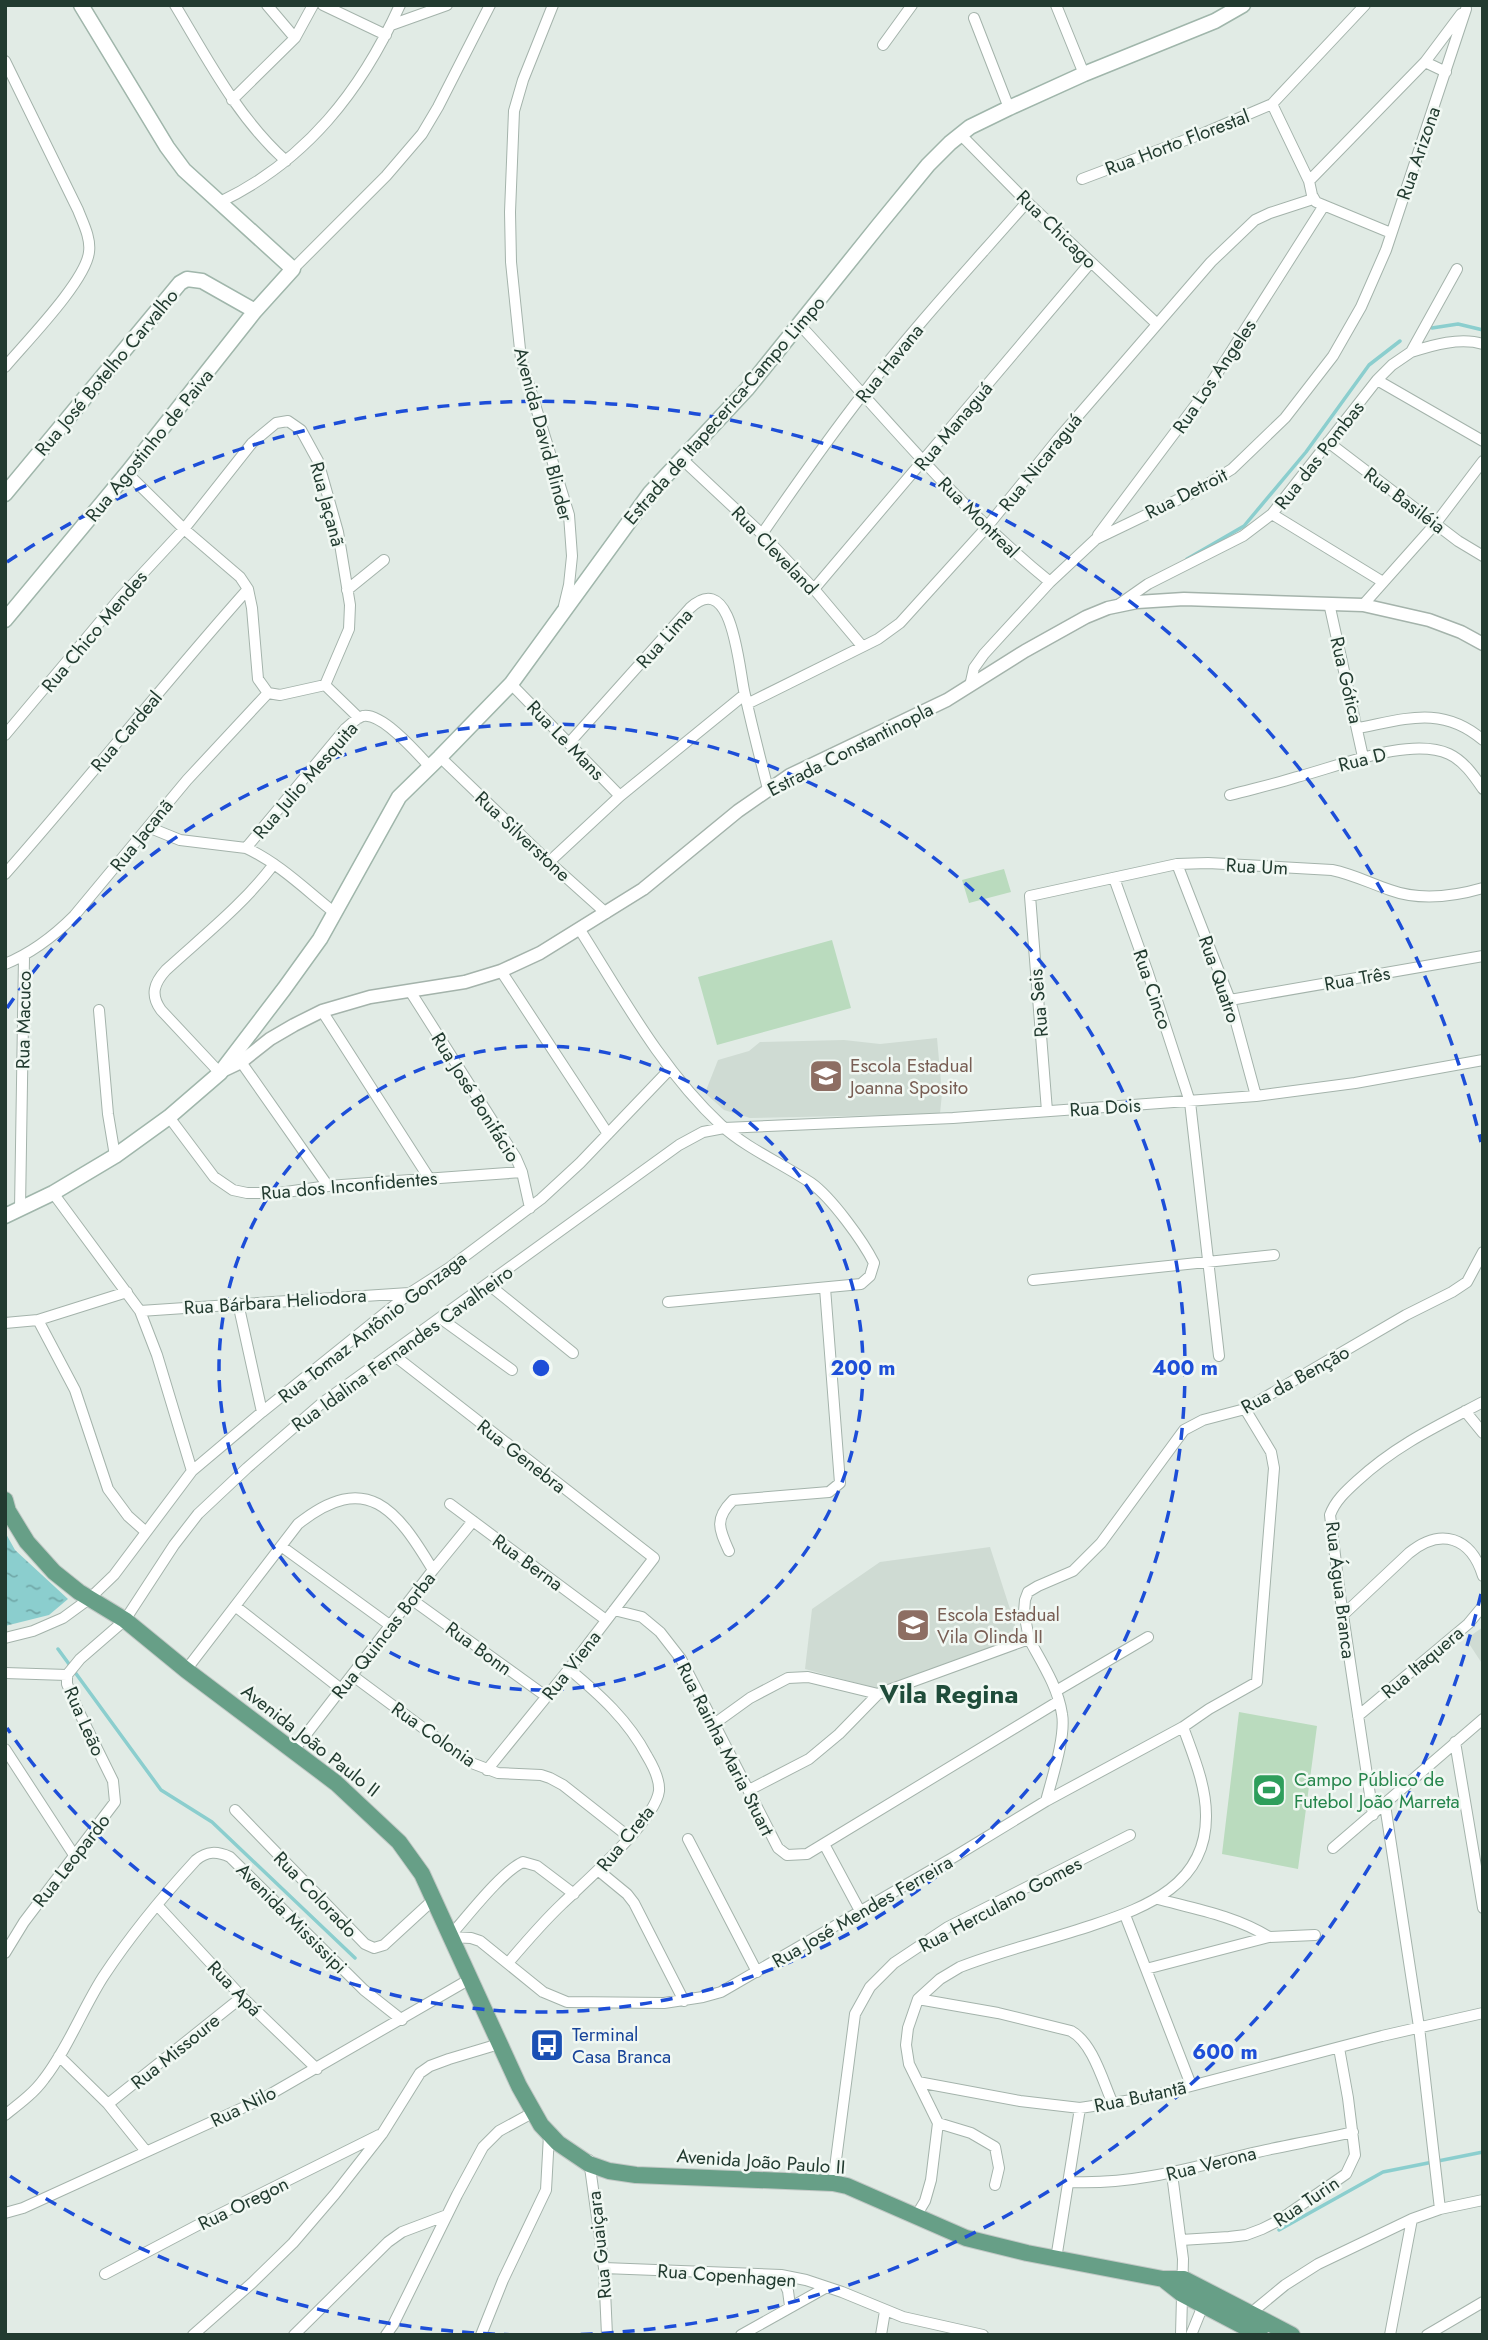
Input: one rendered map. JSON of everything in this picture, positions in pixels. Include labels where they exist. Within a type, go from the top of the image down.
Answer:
[{"type":"main road","points":[[81,5],[167,147],[191,178],[293,269]]},
{"type":"main road","name":"Estrada de Itapecerica-Campo Limpo","points":[[5,1216],[53,1193],[115,1156],[169,1117],[220,1073],[285,989],[335,913],[398,797],[511,684],[630,518],[747,389],[928,165],[960,134],[1009,108],[1084,74],[1215,21],[1243,5]]},
{"type":"main road","name":"Rua Agostinho de Paiva","points":[[5,620],[293,269]]},
{"type":"main road","name":"Rua José Botelho Carvalho","points":[[5,494],[180,283],[187,279],[202,281],[256,312]]},
{"type":"main road","name":"Avenida João Paulo II","points":[[5,1500],[8,1511],[40,1558],[68,1583],[121,1618],[294,1750],[336,1783],[399,1842],[422,1874],[519,2086],[549,2135],[589,2160],[636,2175],[833,2183],[861,2191],[966,2238],[1056,2259],[1163,2278],[1248,2319],[1292,2335]]},
{"type":"main road","name":"Avenida João Paulo II","points":[[534,2112],[589,2160]]},
{"type":"main road","name":"Avenida João Paulo II","points":[[1248,2319],[1260,2335]]},
{"type":"street","points":[[174,5],[232,100],[256,131],[286,161]]},
{"type":"street","points":[[267,5],[295,38]]},
{"type":"street","points":[[232,100],[295,38],[313,5]]},
{"type":"street","points":[[323,5],[389,30],[447,5]]},
{"type":"street","points":[[220,202],[286,161],[339,108],[389,30],[400,5]]},
{"type":"street","points":[[293,269],[393,168],[422,134],[439,107],[490,5]]},
{"type":"street","name":"Avenida David Blinder","points":[[553,5],[523,80],[514,111],[510,225],[511,261],[522,359],[569,514],[572,556],[569,585],[561,616]]},
{"type":"street","points":[[883,45],[912,5]]},
{"type":"street","points":[[1056,5],[1084,74]]},
{"type":"street","points":[[1365,5],[1272,104],[1309,181],[1313,199],[1323,207],[1391,233]]},
{"type":"street","points":[[1309,181],[1425,62],[1467,7]]},
{"type":"street","name":"Rua Arizona","points":[[1391,233],[1467,7]]},
{"type":"street","points":[[974,18],[1009,108]]},
{"type":"street","points":[[5,61],[78,210],[87,235],[89,251],[85,265],[74,283],[5,367]]},
{"type":"street","points":[[1425,62],[1446,72]]},
{"type":"street","name":"Rua Horto Florestal","points":[[1082,179],[1272,104]]},
{"type":"street","name":"Rua Chicago","points":[[960,134],[1027,202],[1156,323]]},
{"type":"street","name":"Rua Nicaraguá","points":[[549,862],[620,796],[746,699],[807,676],[878,639],[900,623],[986,527],[1210,262],[1255,220],[1313,199]]},
{"type":"street","name":"Rua Havana","points":[[762,534],[864,393],[931,311],[1027,202]]},
{"type":"street","name":"Rua Los Angeles","points":[[1096,538],[1206,391],[1323,207]]},
{"type":"street","name":"Rua Detroit","points":[[971,686],[971,673],[976,663],[1050,582],[1096,538],[1216,481],[1286,418],[1348,333],[1374,280],[1391,233]]},
{"type":"street","name":"Rua Managuá","points":[[814,589],[1091,262]]},
{"type":"street","name":"Rua das Pombas","points":[[1411,352],[1457,269]]},
{"type":"street","name":"Rua Montreal","points":[[799,324],[986,527],[1050,582]]},
{"type":"street","name":"Rua das Pombas","points":[[1108,608],[1120,604],[1174,570],[1243,536],[1272,514],[1377,380],[1392,365],[1411,352],[1455,342],[1475,341],[1483,344]]},
{"type":"street","points":[[1377,380],[1483,441]]},
{"type":"street","name":"Rua Jaçanã","points":[[180,525],[252,443],[276,423],[293,423],[301,430],[318,461],[338,532],[351,619],[325,685]]},
{"type":"street","name":"Rua Basiléia","points":[[1328,442],[1458,541],[1483,556]]},
{"type":"street","name":"Rua Cleveland","points":[[682,459],[762,534],[814,589],[862,646]]},
{"type":"street","points":[[1363,605],[1436,523],[1483,461]]},
{"type":"street","points":[[127,473],[180,525],[229,565],[248,589],[258,679],[268,693],[280,695],[325,685],[359,718]]},
{"type":"street","points":[[1272,514],[1383,582]]},
{"type":"street","name":"Rua Chico Mendes","points":[[5,735],[180,525]]},
{"type":"street","points":[[347,590],[384,560]]},
{"type":"street","name":"Rua Cardeal","points":[[5,874],[178,667],[248,589]]},
{"type":"street","name":"Rua Lima","points":[[570,742],[690,608],[703,599],[714,601],[721,606],[732,625],[746,699],[768,789]]},
{"type":"street","name":"Estrada Constantinopla","points":[[220,1073],[241,1062],[270,1039],[322,1011],[370,997],[465,982],[501,971],[540,953],[643,889],[768,789],[790,775],[930,708],[971,686],[1025,651],[1086,617],[1108,608],[1137,601],[1184,599],[1363,605],[1429,620],[1483,644]]},
{"type":"street","name":"Rua Gótica","points":[[1329,603],[1363,757]]},
{"type":"street","name":"Rua Le Mans","points":[[511,684],[620,796]]},
{"type":"street","name":"Rua Jacanã","points":[[5,964],[24,957],[65,925],[187,780],[268,693]]},
{"type":"street","name":"Rua Julio Mesquita","points":[[246,848],[329,748],[359,718],[370,716],[387,725],[435,762]]},
{"type":"street","points":[[1358,728],[1420,717],[1441,717],[1459,724],[1483,740]]},
{"type":"street","name":"Rua D","points":[[1230,795],[1363,757],[1394,751],[1436,750],[1448,754],[1464,765],[1483,789]]},
{"type":"street","name":"Rua Silverstone","points":[[435,762],[606,913]]},
{"type":"street","points":[[148,827],[180,840],[246,848],[274,864],[335,913]]},
{"type":"street","name":"Rua Um","points":[[1030,896],[1177,864],[1208,863],[1332,870],[1392,891],[1422,897],[1444,896],[1483,888]]},
{"type":"street","points":[[220,1073],[161,1010],[154,999],[155,988],[159,977],[253,890],[274,864]]},
{"type":"street","name":"Rua Quatro","points":[[1177,864],[1230,999],[1256,1096]]},
{"type":"street","name":"Rua Cinco","points":[[1114,878],[1190,1102],[1219,1356]]},
{"type":"street","name":"Rua Seis","points":[[1030,896],[1047,1111]]},
{"type":"street","points":[[580,930],[670,1069],[724,1128],[814,1185],[867,1248],[874,1263],[870,1276],[861,1284],[668,1302]]},
{"type":"street","name":"Rua Três","points":[[1230,999],[1483,956]]},
{"type":"street","name":"Rua Macuco","points":[[20,1209],[24,957]]},
{"type":"street","points":[[501,971],[608,1134]]},
{"type":"street","name":"Rua José Bonifácio","points":[[410,991],[503,1134],[522,1172],[530,1208]]},
{"type":"street","points":[[99,1010],[108,1114],[115,1156]]},
{"type":"street","points":[[322,1011],[429,1178]]},
{"type":"street","name":"Rua Dois","points":[[724,1128],[953,1118],[1190,1102],[1355,1083],[1483,1060]]},
{"type":"street","points":[[241,1062],[328,1186]]},
{"type":"street","name":"Rua Tomaz Antônio Gonzaga","points":[[5,1638],[33,1631],[94,1602],[192,1471],[410,1293],[530,1208],[580,1164],[670,1069]]},
{"type":"street","name":"Rua dos Inconfidentes","points":[[169,1117],[214,1177],[233,1190],[247,1193],[279,1193],[328,1186],[522,1172]]},
{"type":"street","name":"Rua Idalina Fernandes Cavalheiro","points":[[121,1618],[205,1507],[312,1412],[679,1145],[703,1132],[724,1128]]},
{"type":"street","points":[[53,1193],[140,1311],[157,1356],[192,1471]]},
{"type":"street","name":"Rua da Benção","points":[[1029,1639],[1024,1612],[1028,1592],[1073,1570],[1101,1543],[1184,1430],[1203,1420],[1245,1409],[1406,1315],[1452,1292],[1467,1282],[1483,1252]]},
{"type":"street","points":[[1033,1280],[1274,1255]]},
{"type":"street","points":[[488,1284],[573,1353]]},
{"type":"street","points":[[729,1551],[719,1531],[724,1509],[733,1500],[829,1492],[841,1483],[825,1288]]},
{"type":"street","points":[[5,1323],[38,1320],[127,1292]]},
{"type":"street","name":"Rua Bárbara Heliodora","points":[[140,1311],[410,1293]]},
{"type":"street","points":[[238,1303],[262,1412]]},
{"type":"street","points":[[440,1318],[512,1370]]},
{"type":"street","points":[[38,1320],[75,1390],[108,1489],[128,1516],[146,1532]]},
{"type":"street","name":"Rua Genebra","points":[[391,1353],[654,1558]]},
{"type":"street","name":"Rua Água Branca","points":[[1373,1815],[1330,1515],[1345,1492],[1385,1457],[1424,1432],[1483,1402]]},
{"type":"street","name":"Rua José Mendes Ferreira","points":[[449,1937],[480,1941],[547,1995],[567,2002],[664,2003],[721,1992],[944,1864],[1046,1801],[1183,1727],[1257,1682],[1274,1468],[1271,1452],[1245,1409]]},
{"type":"street","points":[[1465,1411],[1483,1433]]},
{"type":"street","points":[[186,1670],[298,1524],[329,1505],[350,1499],[383,1506],[401,1521],[412,1535],[433,1570]]},
{"type":"street","name":"Rua Berna","points":[[450,1504],[606,1620]]},
{"type":"street","name":"Rua Quincas Borba","points":[[294,1750],[473,1521]]},
{"type":"street","points":[[1343,1615],[1419,1544],[1432,1539],[1441,1537],[1462,1545],[1478,1564],[1483,1576]]},
{"type":"street","points":[[281,1546],[391,1626]]},
{"type":"street","name":"Rua Viena","points":[[486,1770],[569,1669],[654,1558]]},
{"type":"street","name":"Rua Bonn","points":[[411,1599],[547,1696]]},
{"type":"street","points":[[235,1606],[341,1689]]},
{"type":"street","name":"Rua Itaquera","points":[[1359,1716],[1468,1624],[1483,1606]]},
{"type":"street","name":"Rua Rainha Maria Stuart","points":[[614,1610],[642,1618],[660,1632],[681,1660],[771,1835],[783,1853],[793,1857],[801,1856],[824,1844],[1148,1637]]},
{"type":"street","name":"Rua Leão","points":[[115,1802],[113,1781],[74,1702],[67,1684],[67,1675],[121,1618]]},
{"type":"street","points":[[749,1790],[809,1759],[839,1734],[878,1694],[1029,1639],[1057,1696],[1063,1716],[1062,1736],[1046,1801]]},
{"type":"street","name":"Rua Creta","points":[[508,1963],[552,1914],[599,1871],[629,1837],[655,1803],[659,1788],[642,1747],[620,1714],[569,1669]]},
{"type":"street","points":[[5,1673],[67,1675]]},
{"type":"street","name":"Rua Colonia","points":[[353,1676],[456,1753],[486,1770],[505,1774],[541,1775],[556,1781],[629,1837]]},
{"type":"street","points":[[714,1724],[750,1698],[788,1678],[808,1677],[878,1694]]},
{"type":"street","points":[[1333,1847],[1483,1719]]},
{"type":"street","points":[[916,2216],[925,2201],[931,2180],[938,2123],[909,2064],[906,2045],[912,2013],[918,1999],[940,1979],[960,1967],[1125,1915],[1174,1888],[1198,1853],[1206,1817],[1205,1800],[1196,1763],[1183,1727]]},
{"type":"street","points":[[1455,1742],[1483,1908]]},
{"type":"street","points":[[5,1748],[74,1856]]},
{"type":"street","name":"Rua Leopardo","points":[[7,1944],[115,1802]]},
{"type":"street","points":[[1385,1805],[1419,2027],[1440,2209]]},
{"type":"street","name":"Rua Colorado","points":[[235,1810],[365,1944],[374,1948],[384,1945],[433,1900]]},
{"type":"street","name":"Rua Herculano Gomes","points":[[833,2183],[855,2014],[870,1987],[894,1963],[948,1927],[1130,1835]]},
{"type":"street","points":[[688,1839],[757,1972]]},
{"type":"street","points":[[824,1844],[860,1910]]},
{"type":"street","name":"Avenida Mississipi","points":[[5,2115],[44,2080],[102,1978],[157,1905],[203,1854],[220,1852],[230,1857],[364,1990],[402,2020]]},
{"type":"street","points":[[449,1937],[501,1880],[523,1862],[537,1866],[574,1894]]},
{"type":"street","points":[[599,1871],[634,1903],[684,2001]]},
{"type":"street","points":[[1158,1899],[1234,1919],[1269,1937]]},
{"type":"street","name":"Rua Apá","points":[[157,1905],[242,1997],[317,2069]]},
{"type":"street","points":[[1125,1915],[1192,2085]]},
{"type":"street","points":[[1146,1969],[1269,1937],[1315,1935]]},
{"type":"street","name":"Rua Nilo","points":[[5,2213],[262,2099],[470,1979]]},
{"type":"street","name":"Rua Missoure","points":[[108,2104],[242,1997]]},
{"type":"street","points":[[918,1999],[1009,2015],[1071,2031],[1089,2048],[1113,2104]]},
{"type":"street","name":"Rua Butantã","points":[[918,2081],[1020,2101],[1080,2108],[1113,2104],[1419,2027],[1483,2014]]},
{"type":"street","points":[[193,2335],[293,2243],[382,2134],[420,2073],[449,2059],[499,2044]]},
{"type":"street","name":"Rua Turin","points":[[1181,2240],[1246,2235],[1278,2221],[1349,2170],[1354,2155],[1353,2132],[1339,2049]]},
{"type":"street","points":[[59,2056],[108,2104],[145,2150]]},
{"type":"street","points":[[1056,2259],[1080,2108]]},
{"type":"street","points":[[386,2335],[394,2330],[447,2215],[478,2156],[490,2139],[510,2124],[534,2112]]},
{"type":"street","points":[[938,2123],[971,2133],[995,2147],[999,2168],[995,2185]]},
{"type":"street","name":"Rua Verona","points":[[1069,2182],[1120,2182],[1172,2174],[1278,2147],[1353,2132]]},
{"type":"street","name":"Rua Oregon","points":[[105,2274],[382,2134]]},
{"type":"street","points":[[481,2335],[503,2280],[546,2190],[549,2135]]},
{"type":"street","name":"Rua Guaiçara","points":[[589,2160],[604,2268],[607,2335]]},
{"type":"street","points":[[1172,2174],[1181,2240],[1181,2335]]},
{"type":"street","points":[[1248,2319],[1286,2285],[1318,2264],[1412,2219],[1440,2209],[1483,2200]]},
{"type":"street","points":[[295,2335],[388,2242],[402,2232],[447,2215]]},
{"type":"street","points":[[1390,2335],[1412,2219]]},
{"type":"street","name":"Rua Copenhagen","points":[[604,2268],[781,2275],[827,2287],[885,2311],[923,2323],[983,2335]]},
{"type":"street","points":[[781,2275],[788,2291],[790,2306]]},
{"type":"street","points":[[741,2335],[827,2287]]},
{"type":"street","points":[[1191,2335],[1206,2299]]},
{"type":"street","points":[[1427,2335],[1483,2302]]},
{"type":"street","points":[[881,2335],[885,2311]]},
{"type":"shaded area","name":"Escola Estadual Joanna Sposito","points":[[937,1038],[942,1093],[940,1114],[750,1118],[724,1110],[705,1093],[718,1060],[749,1051],[760,1042],[844,1040],[880,1044]]},
{"type":"shaded area","name":"Escola Estadual Vila Olinda II","points":[[990,1547],[1020,1640],[878,1689],[805,1669],[812,1609],[880,1562]]},
{"type":"shaded area","points":[[1483,1627],[1483,1665],[1466,1639]]},
{"type":"green space","points":[[1004,869],[1011,892],[969,903],[962,880]]},
{"type":"green space","points":[[832,940],[851,1008],[717,1045],[698,977]]},
{"type":"green space","name":"Campo Público de Futebol João Marreta","points":[[1239,1712],[1317,1726],[1298,1869],[1222,1854]]},
{"type":"water","points":[[5,1532],[15,1550],[68,1599],[49,1615],[5,1626]]},
{"type":"waterway","points":[[1432,328],[1458,324],[1483,330]]},
{"type":"waterway","points":[[1187,559],[1244,526],[1306,452],[1369,365],[1400,341]]},
{"type":"waterway","points":[[58,1649],[161,1790],[212,1822],[355,1958]]},
{"type":"waterway","points":[[1279,2230],[1383,2172],[1483,2152]]},
{"type":"place","name":"Escola Estadual Joanna Sposito","points":[[826,1076]]},
{"type":"place","name":"Escola Estadual Vila Olinda II","points":[[913,1625]]},
{"type":"place","name":"Campo Público de Futebol João Marreta","points":[[1269,1790]]},
{"type":"place","name":"Terminal Casa Branca","points":[[547,2045]]},
{"type":"district","name":"Vila Regina","points":[[949,1694]]}]
